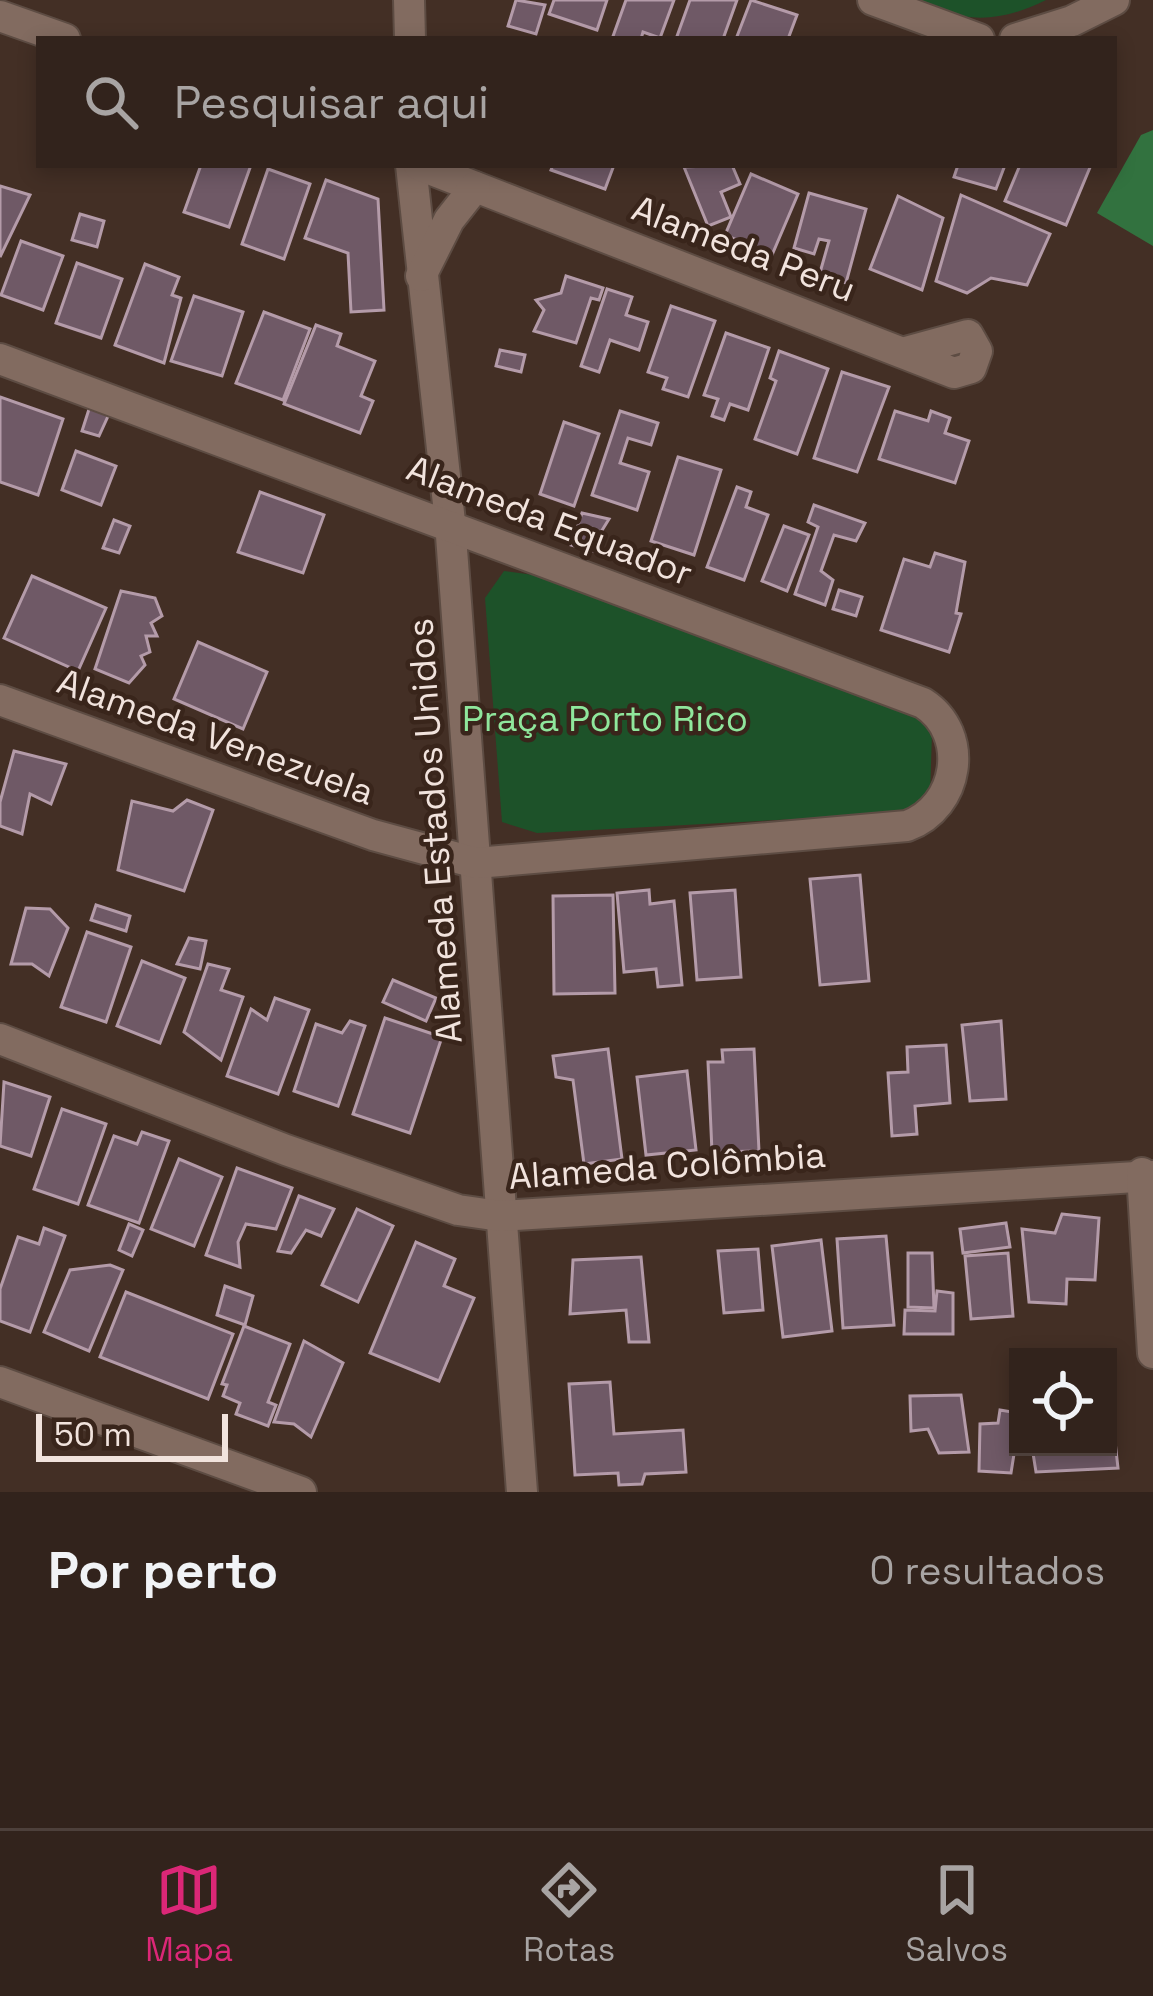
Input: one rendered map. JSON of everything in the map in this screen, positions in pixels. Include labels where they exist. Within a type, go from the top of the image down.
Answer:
[{"type":"street","points":[[409,0],[410,36]]},
{"type":"street","points":[[873,0],[971,36]]},
{"type":"street","points":[[1024,36],[1072,21],[1114,0]]},
{"type":"street","points":[[1093,36],[1114,0]]},
{"type":"street","points":[[0,16],[57,36]]},
{"type":"street","name":"Alameda Estados Unidos","points":[[415,168],[421,276],[449,522],[522,1492]]},
{"type":"street","name":"Alameda Peru","points":[[423,168],[906,352]]},
{"type":"street","points":[[421,276],[449,220],[475,187]]},
{"type":"street","name":"Alameda Equador","points":[[0,358],[923,703],[944,716],[952,731],[944,797],[924,820],[907,826],[476,863]]},
{"type":"street","name":"Alameda Venezuela","points":[[0,700],[374,835],[476,863]]},
{"type":"street","name":"Alameda Colômbia","points":[[0,1039],[286,1150],[458,1210],[500,1216],[1147,1175]]},
{"type":"street","points":[[1147,1175],[1153,1353]]},
{"type":"street","points":[[0,1382],[301,1492]]},
{"type":"green space","points":[[907,0],[1046,0],[1010,14],[977,18]]},
{"type":"green space","points":[[1153,130],[1153,246],[1097,213],[1141,135]]},
{"type":"green space","name":"Praça Porto Rico","points":[[504,571],[541,576],[923,717],[932,732],[930,798],[908,813],[537,833],[502,822],[485,598]]},
{"type":"building","points":[[516,0],[545,5],[536,34],[508,26]]},
{"type":"building","points":[[554,0],[607,0],[597,30],[549,14]]},
{"type":"building","points":[[626,0],[674,0],[661,36],[643,32],[642,36],[613,36]]},
{"type":"building","points":[[690,0],[737,0],[724,36],[677,36]]},
{"type":"building","points":[[751,0],[797,15],[789,36],[737,36]]},
{"type":"building","points":[[200,168],[250,168],[229,227],[184,212]]},
{"type":"building","points":[[552,168],[613,168],[605,189]]},
{"type":"building","points":[[684,168],[733,168],[740,184],[721,192],[731,217],[708,226]]},
{"type":"building","points":[[957,168],[1004,168],[996,189],[954,177]]},
{"type":"building","points":[[1019,168],[1090,168],[1066,225],[1005,201]]},
{"type":"building","points":[[268,169],[310,184],[284,259],[242,244]]},
{"type":"building","points":[[751,174],[798,194],[772,255],[725,235]]},
{"type":"building","points":[[326,180],[378,199],[384,310],[351,312],[348,253],[305,238]]},
{"type":"building","points":[[0,186],[30,195],[0,257]]},
{"type":"building","points":[[809,193],[866,209],[846,283],[819,276],[829,241],[819,239],[814,254],[794,248]]},
{"type":"building","points":[[961,195],[1050,234],[1027,285],[991,278],[967,293],[936,281]]},
{"type":"building","points":[[898,196],[943,218],[922,290],[870,269]]},
{"type":"building","points":[[80,214],[104,221],[97,247],[72,240]]},
{"type":"building","points":[[21,241],[63,256],[43,310],[1,295]]},
{"type":"building","points":[[77,263],[122,279],[101,338],[56,323]]},
{"type":"building","points":[[145,264],[179,277],[172,295],[181,298],[164,363],[115,345]]},
{"type":"building","points":[[566,276],[603,288],[599,300],[591,298],[576,343],[534,331],[544,310],[536,300],[561,293]]},
{"type":"building","points":[[607,289],[632,297],[626,315],[648,322],[639,350],[610,340],[599,372],[581,366]]},
{"type":"building","points":[[194,296],[243,312],[222,376],[171,361]]},
{"type":"building","points":[[671,306],[715,321],[688,397],[663,389],[667,378],[648,372]]},
{"type":"building","points":[[264,312],[310,329],[283,400],[236,383]]},
{"type":"building","points":[[316,325],[341,334],[337,346],[375,361],[361,396],[373,401],[360,433],[284,404]]},
{"type":"building","points":[[726,333],[769,348],[748,410],[730,404],[724,420],[712,416],[718,399],[704,395]]},
{"type":"building","points":[[500,350],[525,355],[521,372],[496,366]]},
{"type":"building","points":[[779,351],[828,369],[797,454],[755,439],[776,381],[770,378]]},
{"type":"building","points":[[842,372],[889,387],[857,472],[814,458]]},
{"type":"building","points":[[0,397],[63,419],[38,495],[0,482]]},
{"type":"building","points":[[90,406],[109,414],[99,436],[82,431]]},
{"type":"building","points":[[620,411],[658,423],[651,445],[628,438],[620,463],[649,472],[637,510],[592,495]]},
{"type":"building","points":[[895,411],[928,421],[931,411],[950,418],[945,433],[969,441],[955,483],[879,459]]},
{"type":"building","points":[[564,422],[599,434],[574,506],[540,494]]},
{"type":"building","points":[[76,451],[116,466],[101,505],[62,490]]},
{"type":"building","points":[[678,457],[721,470],[694,555],[651,541]]},
{"type":"building","points":[[737,487],[751,492],[746,507],[768,515],[744,580],[707,567]]},
{"type":"building","points":[[260,492],[324,515],[303,573],[238,552]]},
{"type":"building","points":[[814,505],[865,523],[856,541],[834,535],[821,571],[833,580],[825,605],[795,594],[818,527],[808,522]]},
{"type":"building","points":[[582,513],[609,519],[601,532],[599,553],[571,545]]},
{"type":"building","points":[[114,520],[130,526],[119,553],[103,548]]},
{"type":"building","points":[[784,526],[809,535],[787,591],[762,581]]},
{"type":"building","points":[[935,553],[965,562],[956,613],[961,614],[949,652],[881,630],[904,559],[930,567]]},
{"type":"building","points":[[32,576],[106,608],[78,671],[4,638]]},
{"type":"building","points":[[839,590],[862,597],[856,616],[833,609]]},
{"type":"building","points":[[121,591],[155,598],[162,616],[151,623],[157,636],[146,636],[150,652],[141,656],[145,665],[129,683],[95,669]]},
{"type":"building","points":[[198,642],[267,672],[243,729],[174,699]]},
{"type":"building","points":[[14,751],[66,764],[51,804],[30,794],[22,834],[0,826],[0,802]]},
{"type":"building","points":[[187,800],[213,810],[184,891],[118,870],[132,801],[173,811]]},
{"type":"building","points":[[860,875],[869,981],[820,985],[810,879]]},
{"type":"building","points":[[649,890],[650,904],[674,901],[682,985],[658,987],[656,969],[624,972],[617,893]]},
{"type":"building","points":[[735,890],[741,977],[697,980],[690,893]]},
{"type":"building","points":[[613,895],[615,993],[554,994],[553,896]]},
{"type":"building","points":[[96,905],[130,916],[126,931],[91,920]]},
{"type":"building","points":[[26,908],[50,909],[68,928],[49,976],[32,964],[11,964]]},
{"type":"building","points":[[87,932],[131,947],[106,1022],[61,1007]]},
{"type":"building","points":[[189,938],[206,941],[200,969],[177,964]]},
{"type":"building","points":[[142,961],[185,978],[160,1043],[117,1026]]},
{"type":"building","points":[[208,964],[229,969],[221,990],[243,997],[221,1060],[184,1032]]},
{"type":"building","points":[[393,980],[436,998],[426,1021],[383,1002]]},
{"type":"building","points":[[275,998],[309,1010],[278,1094],[227,1076],[251,1009],[267,1020]]},
{"type":"building","points":[[385,1018],[442,1037],[410,1133],[353,1114]]},
{"type":"building","points":[[350,1021],[365,1026],[338,1106],[294,1091],[316,1024],[342,1033]]},
{"type":"building","points":[[1001,1021],[1006,1099],[970,1101],[962,1025]]},
{"type":"building","points":[[946,1045],[950,1103],[915,1106],[917,1134],[892,1136],[888,1073],[908,1072],[907,1047]]},
{"type":"building","points":[[608,1049],[622,1159],[584,1164],[573,1080],[556,1077],[553,1056]]},
{"type":"building","points":[[754,1049],[759,1151],[712,1152],[708,1062],[723,1062],[722,1050]]},
{"type":"building","points":[[687,1071],[696,1150],[646,1155],[637,1077]]},
{"type":"building","points":[[4,1082],[50,1097],[31,1156],[0,1146]]},
{"type":"building","points":[[62,1109],[106,1124],[78,1204],[34,1189]]},
{"type":"building","points":[[142,1132],[169,1141],[139,1223],[88,1205],[114,1136],[137,1144]]},
{"type":"building","points":[[179,1159],[222,1177],[194,1246],[151,1229]]},
{"type":"building","points":[[237,1168],[292,1188],[276,1229],[246,1224],[238,1242],[240,1267],[206,1255]]},
{"type":"building","points":[[299,1196],[334,1209],[321,1236],[306,1230],[291,1253],[278,1251]]},
{"type":"building","points":[[357,1209],[393,1226],[358,1302],[322,1285]]},
{"type":"building","points":[[1062,1214],[1099,1218],[1095,1280],[1067,1279],[1066,1304],[1029,1302],[1022,1229],[1055,1233]]},
{"type":"building","points":[[1006,1223],[1010,1247],[963,1253],[960,1229]]},
{"type":"building","points":[[129,1224],[143,1230],[132,1256],[119,1250]]},
{"type":"building","points":[[44,1228],[65,1236],[30,1332],[0,1321],[0,1289],[18,1237],[39,1244]]},
{"type":"building","points":[[886,1236],[894,1325],[843,1328],[837,1239]]},
{"type":"building","points":[[821,1240],[832,1331],[783,1337],[772,1246]]},
{"type":"building","points":[[416,1242],[455,1259],[444,1286],[474,1298],[439,1381],[370,1353]]},
{"type":"building","points":[[758,1249],[763,1310],[724,1313],[718,1251]]},
{"type":"building","points":[[908,1253],[932,1253],[934,1308],[908,1307]]},
{"type":"building","points":[[1008,1253],[1013,1316],[971,1319],[965,1256]]},
{"type":"building","points":[[641,1257],[649,1342],[629,1342],[626,1310],[570,1314],[573,1260]]},
{"type":"building","points":[[110,1265],[123,1270],[89,1351],[44,1332],[70,1270]]},
{"type":"building","points":[[225,1286],[253,1296],[245,1325],[217,1315]]},
{"type":"building","points":[[937,1291],[953,1293],[953,1334],[904,1334],[905,1310],[935,1311]]},
{"type":"building","points":[[126,1292],[233,1334],[208,1399],[100,1357]]},
{"type":"building","points":[[244,1326],[290,1344],[268,1402],[276,1405],[268,1426],[236,1414],[240,1403],[223,1396],[227,1385],[222,1384]]},
{"type":"building","points":[[304,1341],[343,1363],[311,1437],[294,1424],[274,1422]]},
{"type":"building","points":[[610,1382],[614,1434],[683,1430],[686,1472],[645,1474],[642,1484],[619,1485],[618,1473],[575,1475],[569,1384]]},
{"type":"building","points":[[961,1395],[969,1452],[939,1453],[928,1429],[911,1431],[910,1396]]},
{"type":"building","points":[[1000,1410],[1009,1412],[1011,1473],[979,1471],[980,1424],[998,1423]]},
{"type":"building","points":[[1033,1456],[1117,1456],[1118,1468],[1036,1472]]}]
